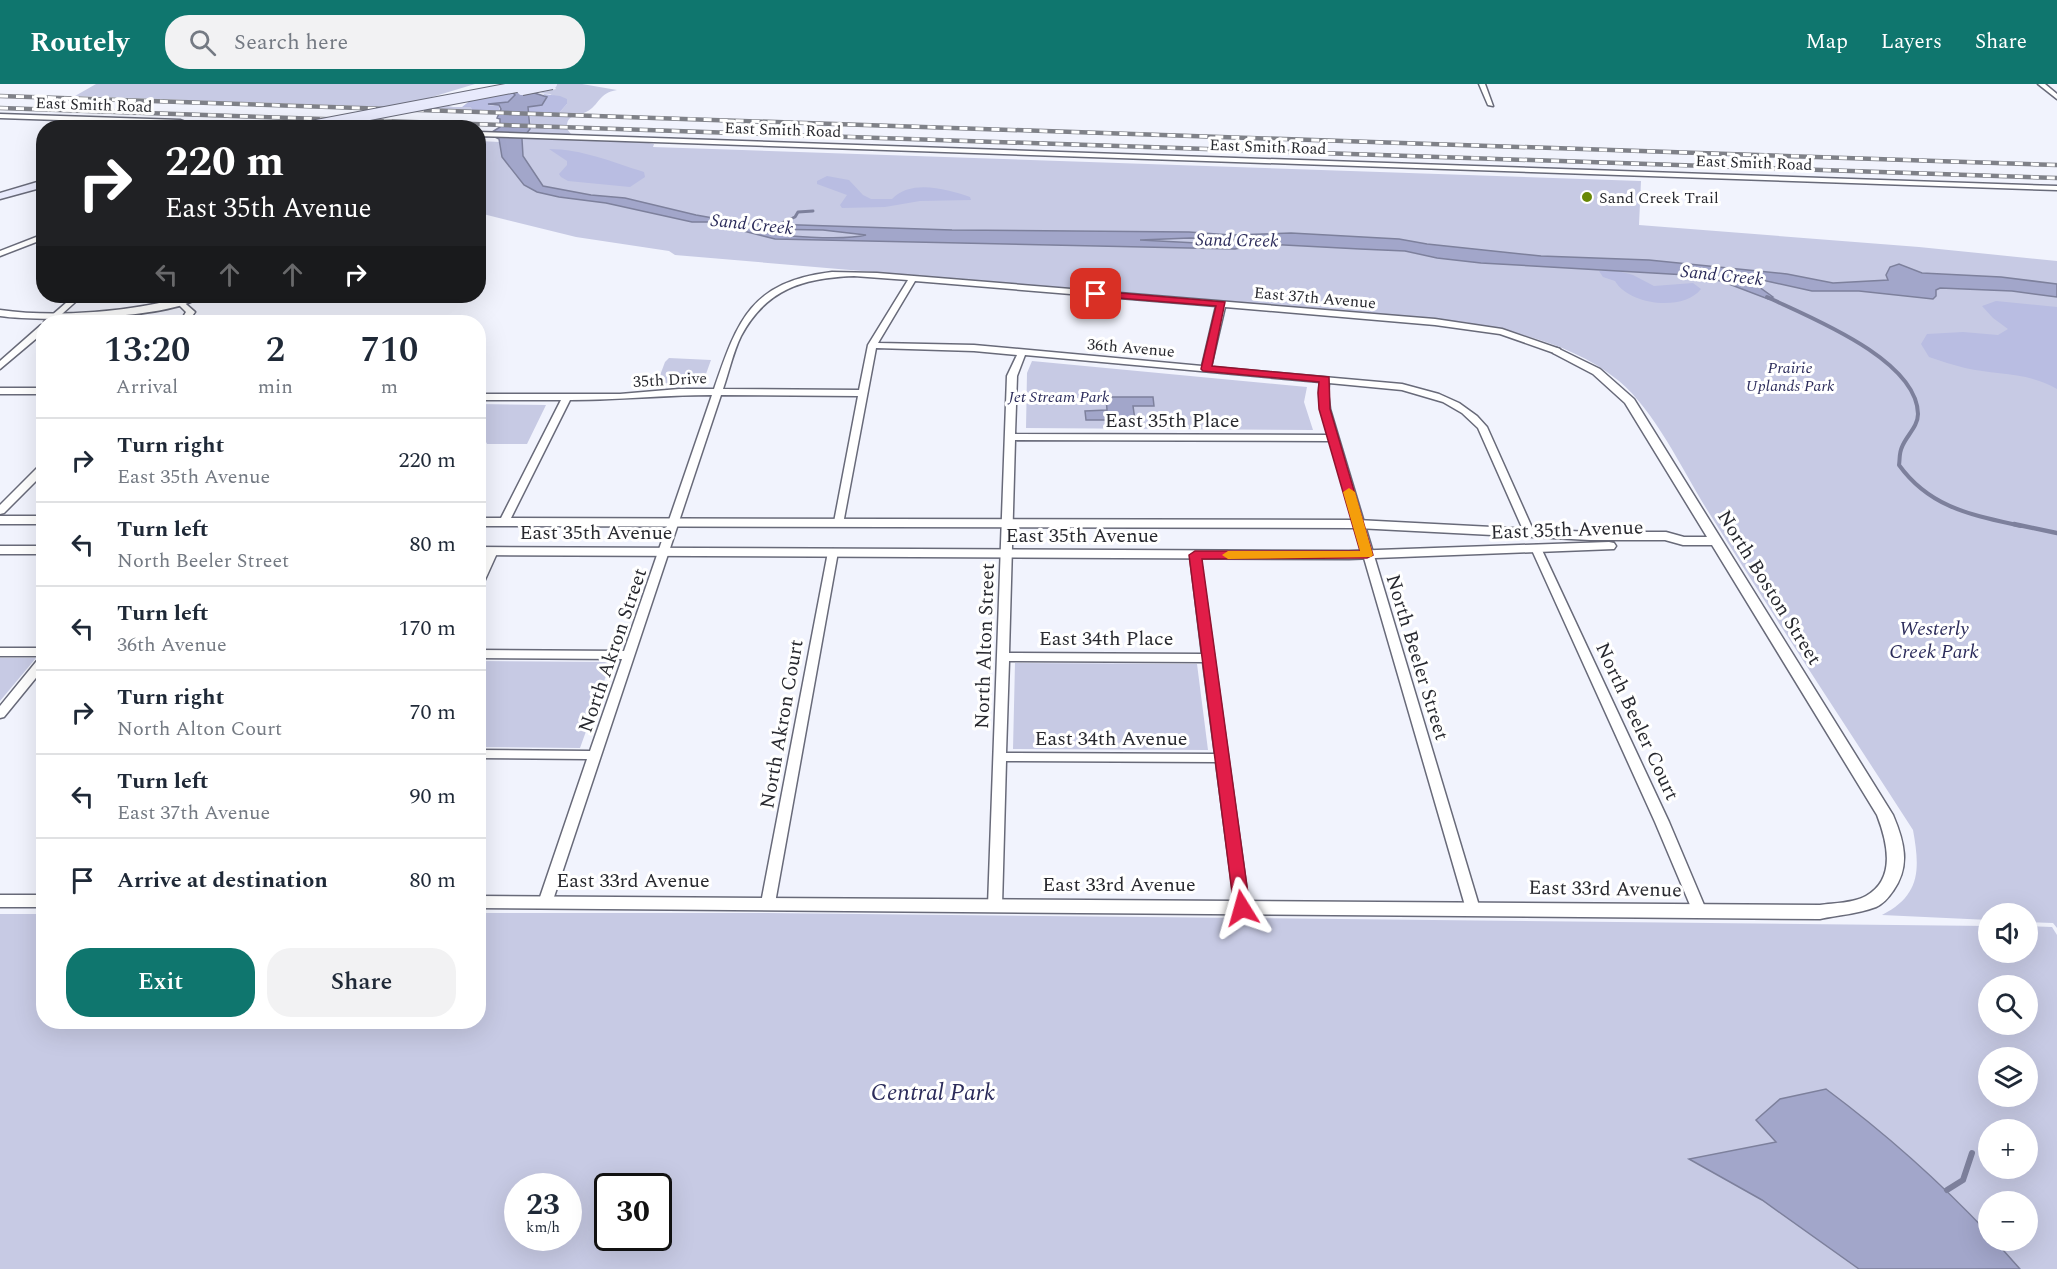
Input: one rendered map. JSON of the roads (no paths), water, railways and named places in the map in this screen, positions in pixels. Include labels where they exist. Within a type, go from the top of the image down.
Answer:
[{"type":"main road","points":[[343,120],[532,84]]},
{"type":"main road","points":[[365,120],[552,84]]},
{"type":"main road","points":[[0,189],[36,180]]},
{"type":"main road","points":[[0,196],[36,185]]},
{"type":"street","points":[[1482,84],[1491,105]]},
{"type":"street","points":[[2041,84],[2057,97]]},
{"type":"street","name":"East Smith Road","points":[[0,116],[120,120]]},
{"type":"street","name":"East Smith Road","points":[[0,122],[36,123]]},
{"type":"street","name":"East Smith Road","points":[[486,134],[2057,188]]},
{"type":"street","points":[[0,254],[36,239]]},
{"type":"street","name":"East 37th Avenue","points":[[850,273],[1469,326],[1511,335],[1557,351]]},
{"type":"street","name":"North Akron Street","points":[[545,903],[736,338],[744,323],[770,294],[799,280],[850,273]]},
{"type":"street","points":[[839,522],[872,345],[913,278]]},
{"type":"street","points":[[56,315],[70,303]]},
{"type":"street","points":[[0,312],[110,315],[170,303]]},
{"type":"street","points":[[181,303],[191,312],[189,315]]},
{"type":"street","points":[[1206,369],[1221,304]]},
{"type":"street","points":[[0,366],[36,334]]},
{"type":"street","name":"36th Avenue","points":[[872,345],[948,346],[1022,352],[1402,387],[1434,395],[1457,404],[1473,415],[1482,427],[1529,532]]},
{"type":"street","name":"North Boston Street","points":[[1557,351],[1600,373],[1616,385],[1630,401],[1885,815],[1896,838],[1897,861],[1893,879]]},
{"type":"street","name":"North Alton Street","points":[[995,906],[1012,376],[1022,352]]},
{"type":"street","name":"North Beeler Street","points":[[1325,380],[1323,393],[1325,409],[1473,909]]},
{"type":"street","points":[[0,391],[36,391]]},
{"type":"street","name":"35th Drive","points":[[486,397],[718,392],[863,393]]},
{"type":"street","points":[[504,522],[567,397]]},
{"type":"street","name":"East 35th Place","points":[[1010,437],[1334,438]]},
{"type":"street","points":[[0,511],[36,474]]},
{"type":"street","points":[[0,520],[36,520]]},
{"type":"street","name":"East 35th Avenue","points":[[486,522],[1358,524],[1666,536],[1683,541],[1715,541]]},
{"type":"street","name":"East 35th Avenue","points":[[486,551],[1367,555],[1536,548],[1671,546],[1683,541]]},
{"type":"street","name":"North Beeler Court","points":[[1536,548],[1662,822],[1700,912]]},
{"type":"street","points":[[0,550],[36,550]]},
{"type":"street","points":[[486,566],[494,551]]},
{"type":"street","name":"North Akron Court","points":[[768,903],[833,552]]},
{"type":"street","points":[[1195,555],[1242,908]]},
{"type":"street","points":[[0,652],[36,652]]},
{"type":"street","points":[[486,654],[629,655]]},
{"type":"street","name":"East 34th Place","points":[[1003,657],[1209,658]]},
{"type":"street","points":[[0,714],[36,670]]},
{"type":"street","points":[[486,754],[595,755]]},
{"type":"street","name":"East 34th Avenue","points":[[1000,757],[1222,758]]},
{"type":"street","name":"East 33rd Avenue","points":[[486,902],[1820,912],[1873,901],[1893,879]]},
{"type":"street","points":[[0,901],[36,901]]},
{"type":"water","name":"Sand Creek","points":[[506,84],[547,97],[542,105],[528,107],[530,129],[522,139],[523,156],[543,186],[591,195],[625,198],[741,223],[952,230],[1189,232],[1231,235],[1291,233],[1399,239],[1541,256],[1649,260],[1787,274],[1833,283],[1888,280],[1886,275],[1890,267],[1899,264],[1922,273],[2001,277],[2057,284],[2057,297],[2012,291],[1940,288],[1936,290],[1936,296],[1933,299],[1859,291],[1812,291],[1762,280],[1740,279],[1759,287],[1773,297],[1768,299],[1721,281],[1687,275],[1481,263],[1437,258],[1405,251],[1263,244],[1235,249],[775,239],[708,222],[692,222],[606,203],[559,197],[537,192],[524,185],[502,157],[499,139],[489,134],[500,127],[500,119],[497,118],[501,109],[499,105],[488,104],[508,102],[515,95]],"holes":[[[758,229],[823,230],[866,235],[811,237]],[[1190,238],[1245,240],[1247,241],[1216,244],[1140,240]]]},
{"type":"water","points":[[1106,397],[1153,397],[1154,406],[1133,406],[1135,420],[1086,420],[1085,411],[1107,410]]},
{"type":"water","points":[[1826,1089],[1890,1140],[1978,1222],[1978,1251],[2004,1251],[2020,1269],[1859,1269],[1762,1200],[1689,1159],[1776,1142],[1756,1120],[1780,1099]]},
{"type":"waterway","points":[[486,136],[490,135]]},
{"type":"waterway","name":"Sand Creek","points":[[773,227],[795,217],[798,212],[813,211]]},
{"type":"waterway","name":"Sand Creek","points":[[1767,297],[1858,342],[1900,375],[1913,394],[1918,414],[1916,423],[1901,449],[1899,465],[1911,480],[1924,491],[1953,508],[2021,526]]},
{"type":"waterway","points":[[2014,524],[2057,533]]},
{"type":"waterway","points":[[1947,1190],[1963,1180],[1972,1153]]},
{"type":"railway","points":[[0,96],[2057,165]]},
{"type":"railway","points":[[0,108],[353,120]]},
{"type":"railway","points":[[486,125],[2057,178]]},
{"type":"place","name":"Sand Creek Trail","points":[[1587,197]]},
{"type":"park label","name":"Prairie Uplands Park","points":[[1790,376]]},
{"type":"park label","name":"Jet Stream Park","points":[[1059,396]]},
{"type":"park label","name":"Westerly Creek Park","points":[[1934,640]]},
{"type":"park label","name":"Central Park","points":[[933,1092]]}]
